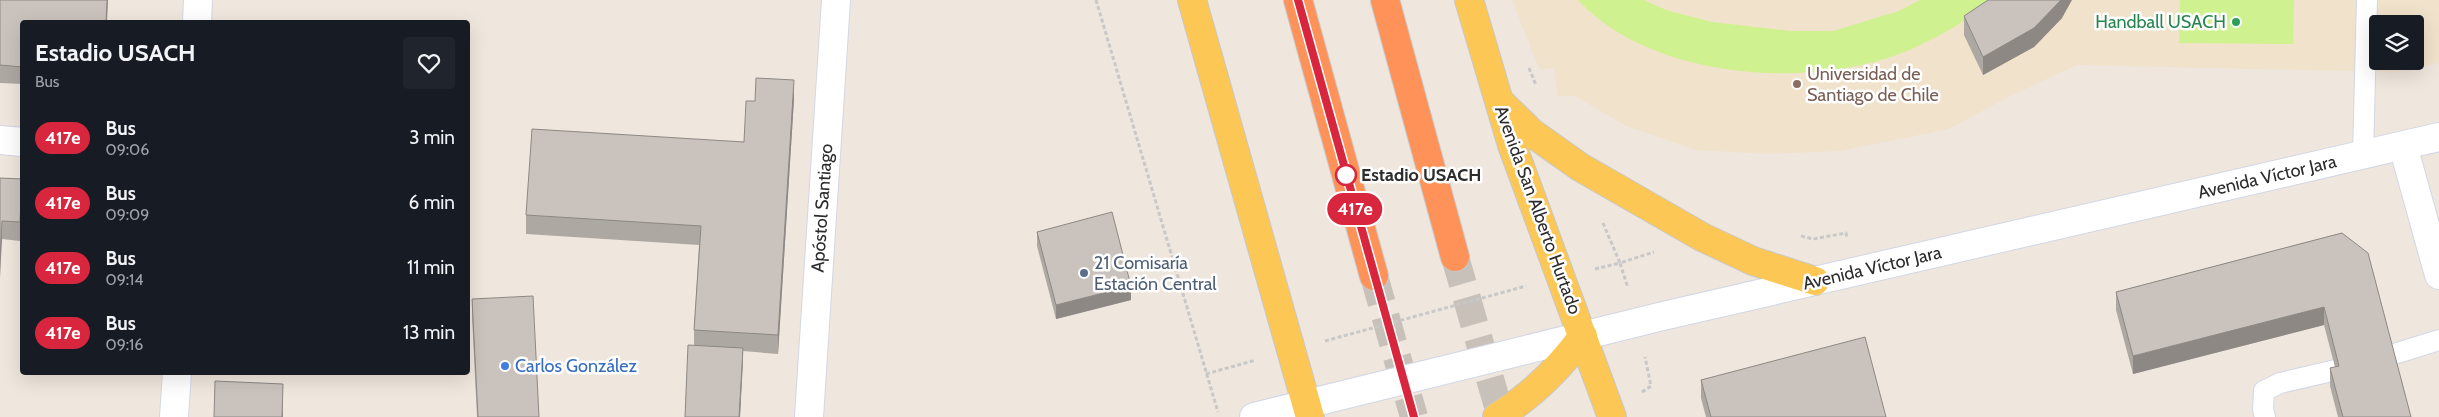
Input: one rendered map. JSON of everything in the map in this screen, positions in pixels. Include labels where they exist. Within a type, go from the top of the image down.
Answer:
[{"type":"highway","points":[[1298,0],[1374,276]]},
{"type":"highway","points":[[1385,0],[1455,257]]},
{"type":"main road","points":[[197,20],[198,0]]},
{"type":"main road","name":"Apóstol Santiago","points":[[809,417],[836,0]]},
{"type":"main road","points":[[1192,0],[1308,410]]},
{"type":"main road","name":"Avenida San Alberto Hurtado","points":[[1469,0],[1498,100],[1540,225],[1612,417]]},
{"type":"main road","points":[[1498,100],[1532,132],[1588,172],[1702,237],[1753,261],[1815,281]]},
{"type":"main road","name":"Avenida Víctor Jara","points":[[1254,417],[1308,410],[1583,336],[2439,137]]},
{"type":"main road","points":[[0,140],[20,142]]},
{"type":"main road","points":[[2403,146],[2439,275]]},
{"type":"main road","points":[[1497,417],[1523,402],[1544,384],[1566,360],[1583,336]]},
{"type":"main road","points":[[174,417],[177,375]]},
{"type":"lane","points":[[2363,155],[2367,0]]},
{"type":"lane","points":[[2390,355],[2439,340]]},
{"type":"lane","points":[[2265,417],[2263,409],[2264,391],[2280,384],[2336,370]]},
{"type":"path","points":[[1096,0],[1219,417]]},
{"type":"path","points":[[1794,234],[1813,239],[1846,233],[1858,271]]},
{"type":"shaded area","name":"Universidad de Santiago de Chile","points":[[1512,0],[2439,0],[2439,63],[2424,66],[2424,15],[2369,15],[2369,70],[2406,70],[2396,72],[2077,65],[2010,96],[1949,129],[1840,151],[1767,154],[1696,150],[1626,126],[1575,96],[1558,96],[1554,68],[1539,69]]},
{"type":"green space","points":[[1578,0],[1644,0],[1666,10],[1712,22],[1791,31],[1833,31],[1899,11],[1920,0],[1993,0],[1965,20],[1936,37],[1916,47],[1877,61],[1833,70],[1786,73],[1738,71],[1692,62],[1648,48],[1610,27]]},
{"type":"green space","name":"Handball USACH","points":[[2180,0],[2294,0],[2293,44],[2179,43]]},
{"type":"building","points":[[0,0],[107,0],[106,20],[20,20],[20,67],[0,65]]},
{"type":"building","points":[[1988,0],[2061,0],[2034,28],[1983,57],[1964,16]]},
{"type":"building","points":[[756,78],[794,80],[778,335],[694,330],[701,226],[526,215],[532,129],[744,142],[746,101],[755,101]]},
{"type":"building","points":[[0,178],[20,179],[20,222],[2,221],[0,259]]},
{"type":"building","name":"21 Comisaría Estación Central","points":[[1112,212],[1131,286],[1056,305],[1037,232]]},
{"type":"building","points":[[2342,233],[2368,253],[2411,417],[2343,417],[2330,368],[2339,366],[2324,307],[2133,356],[2116,292]]},
{"type":"building","name":"Carlos González","points":[[533,296],[539,417],[478,417],[472,299]]},
{"type":"building","points":[[1865,337],[1886,417],[1711,417],[1701,380]]},
{"type":"building","points":[[688,345],[743,348],[739,417],[685,417]]},
{"type":"building","points":[[215,381],[283,384],[282,417],[214,417]]},
{"type":"tunnel","points":[[1455,257],[1501,417]]},
{"type":"tunnel","points":[[1374,276],[1414,417]]},
{"type":"bus line","name":"417e","points":[[1298,0],[1414,417]]},
{"type":"place","name":"Handball USACH","points":[[2236,22]]},
{"type":"place","name":"Universidad de Santiago de Chile","points":[[1797,84]]},
{"type":"place","name":"Estadio USACH","points":[[1346,175]]},
{"type":"place","name":"21 Comisaría Estación Central","points":[[1084,273]]},
{"type":"place","name":"Carlos González","points":[[505,366]]}]
